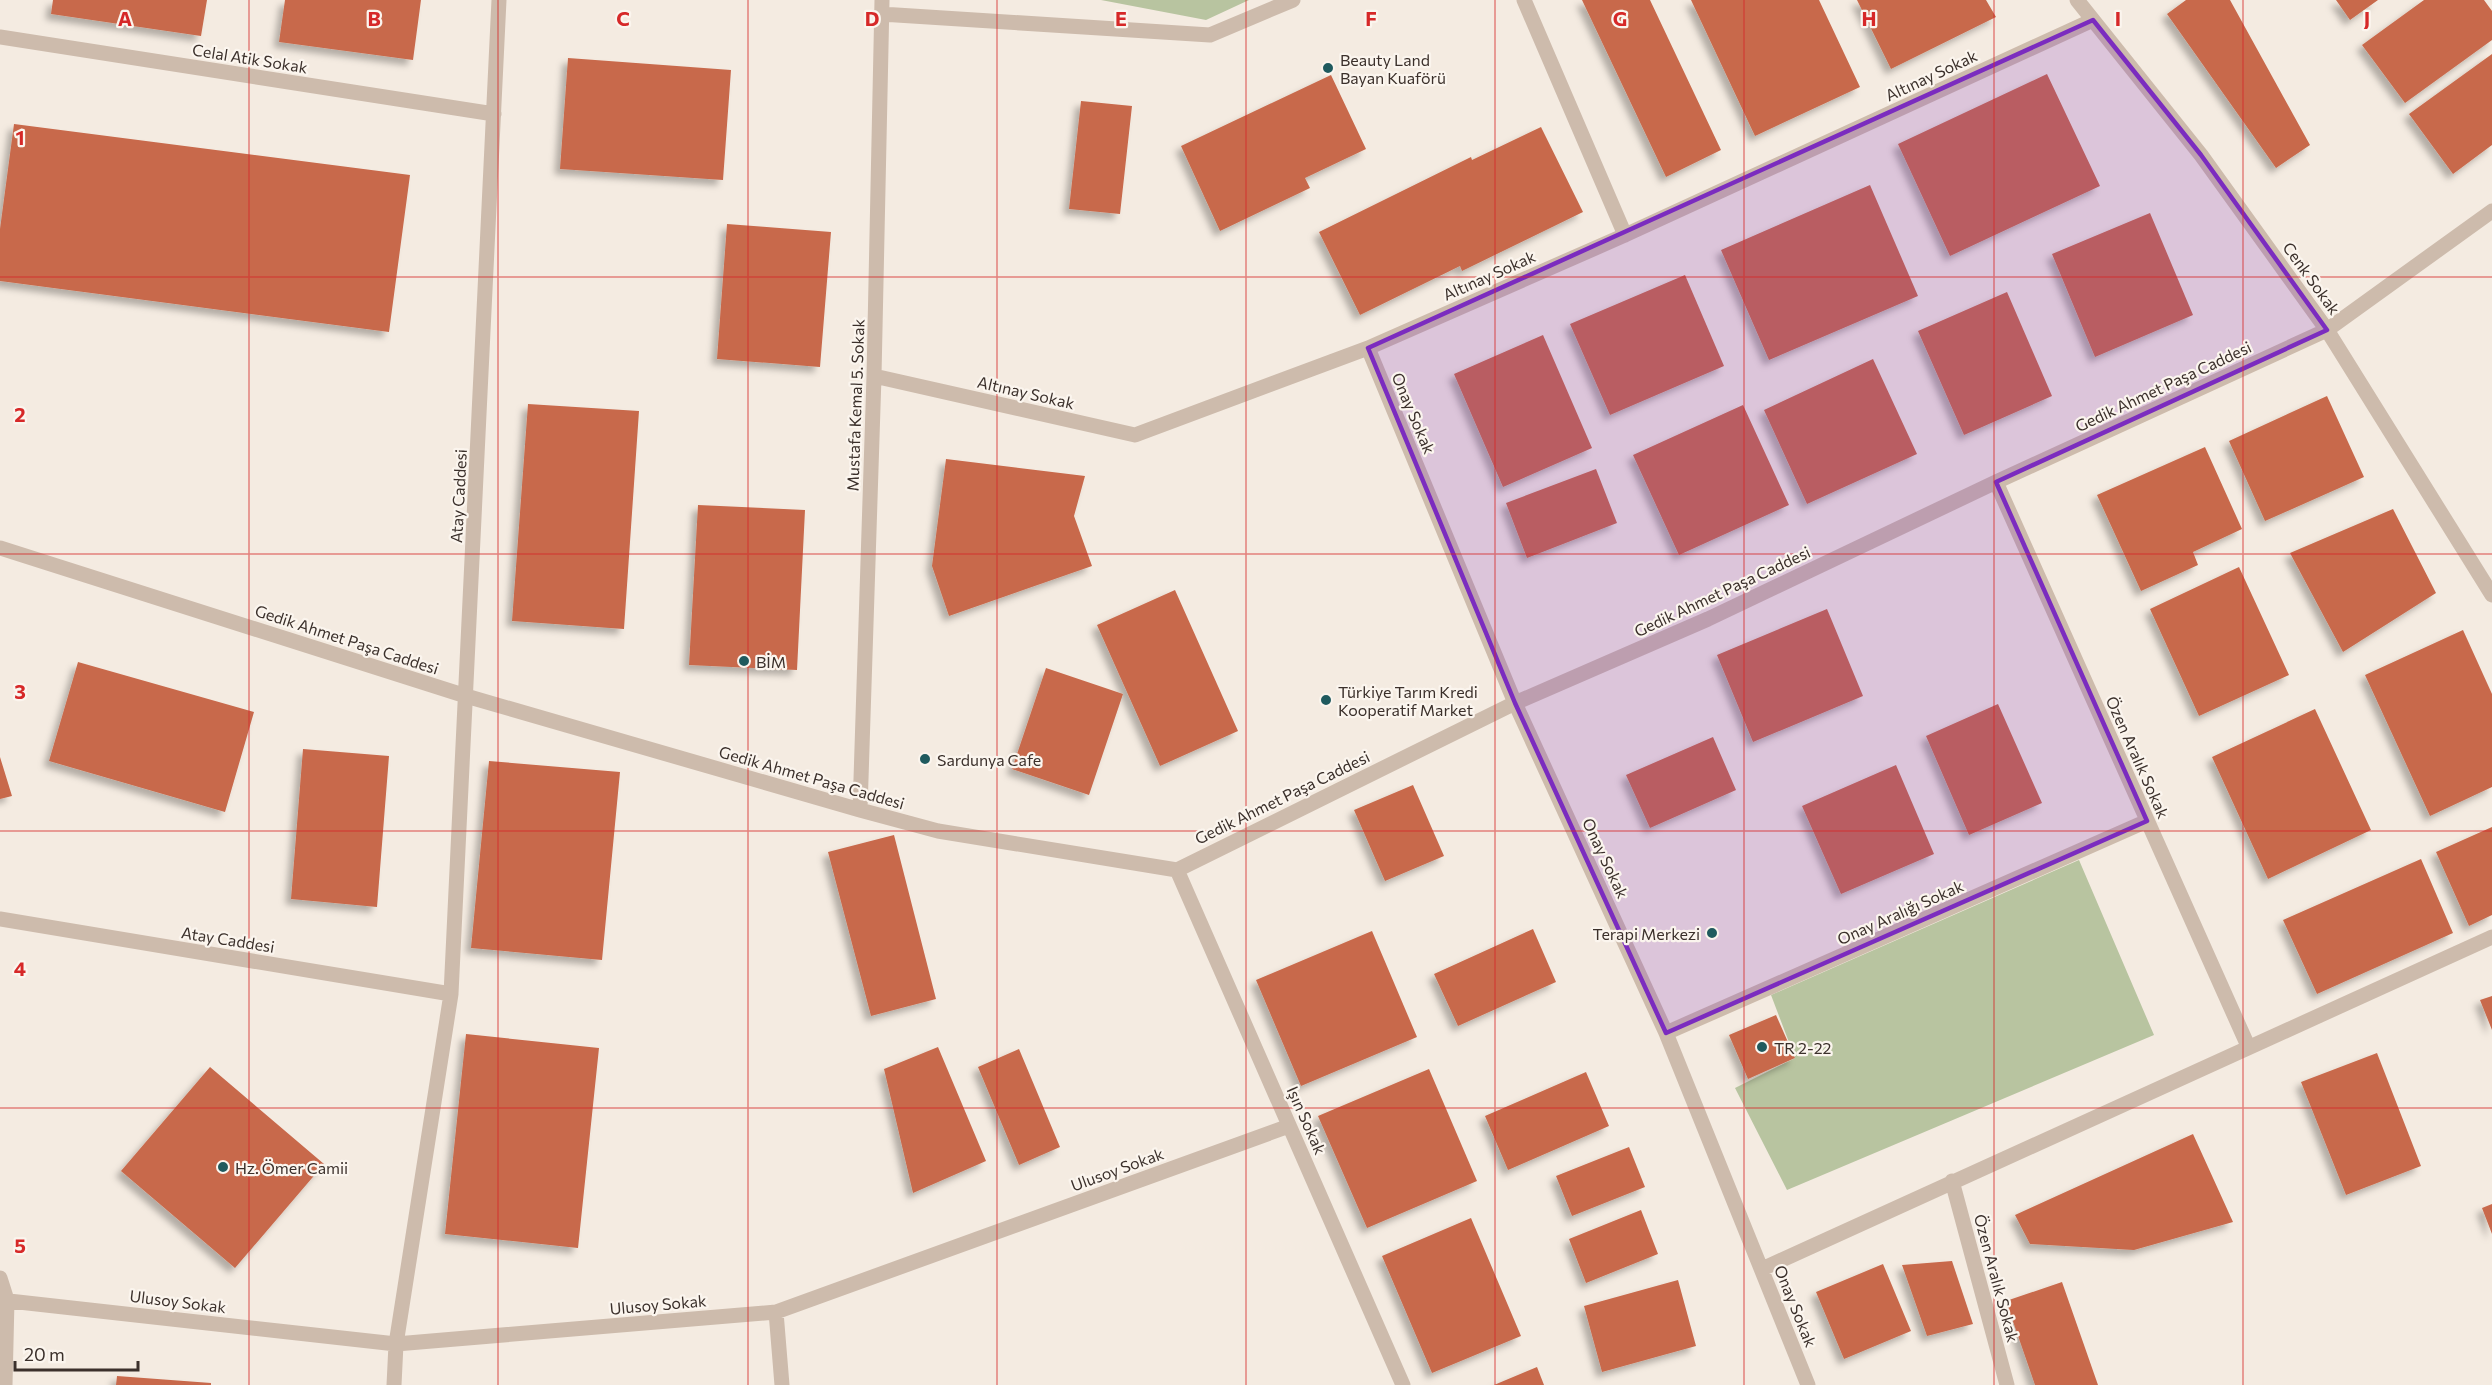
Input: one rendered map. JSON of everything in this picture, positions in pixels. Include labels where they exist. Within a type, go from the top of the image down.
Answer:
[{"type":"street","name":"Atay Caddesi","points":[[394,1385],[396,1344],[450,994],[499,0]]},
{"type":"street","points":[[881,7],[1210,35],[1293,0]]},
{"type":"street","points":[[1524,0],[1625,235]]},
{"type":"street","name":"Cenk Sokak","points":[[2077,0],[2201,154],[2327,330],[2492,595]]},
{"type":"street","name":"Mustafa Kemal 5. Sokak","points":[[860,810],[874,376],[881,7]]},
{"type":"street","name":"Altınay Sokak","points":[[874,376],[1134,435],[1368,348],[1625,235],[2093,20]]},
{"type":"street","name":"Celal Atik Sokak","points":[[0,37],[494,114]]},
{"type":"street","name":"Gedik Ahmet Paşa Caddesi","points":[[0,548],[466,696],[860,810],[938,831],[1177,870],[1515,703],[1708,619],[1996,482],[2327,330],[2492,210]]},
{"type":"street","name":"Onay Sokak","points":[[1368,348],[1515,703],[1666,1033],[1808,1385]]},
{"type":"street","name":"Özen Aralık Sokak","points":[[1996,482],[2248,1046]]},
{"type":"street","name":"Onay Aralığı Sokak","points":[[1666,1033],[2147,821]]},
{"type":"street","name":"Işın Sokak","points":[[1177,870],[1403,1385]]},
{"type":"street","name":"Atay Caddesi","points":[[0,920],[450,994]]},
{"type":"street","points":[[1762,1269],[2492,937]]},
{"type":"street","name":"Ulusoy Sokak","points":[[4,1300],[396,1344],[776,1312],[1289,1126]]},
{"type":"street","name":"Özen Aralık Sokak","points":[[1952,1181],[2007,1385]]},
{"type":"street","points":[[0,1278],[4,1300],[4,1385]]},
{"type":"street","points":[[776,1312],[782,1385]]},
{"type":"highlighted area","points":[[2093,20],[2201,155],[2327,330],[1996,482],[2147,821],[1666,1033],[1515,703],[1368,348]]},
{"type":"green space","points":[[1101,0],[1249,0],[1206,20]]},
{"type":"green space","points":[[2079,860],[2154,1035],[1787,1190],[1735,1088],[1795,1058],[1771,995]]},
{"type":"building","points":[[53,0],[207,0],[201,36],[51,14]]},
{"type":"building","points":[[285,0],[421,0],[413,60],[279,42]]},
{"type":"building","points":[[1582,0],[1650,0],[1721,150],[1666,177]]},
{"type":"building","points":[[1691,0],[1819,0],[1860,87],[1755,136]]},
{"type":"building","points":[[1857,0],[1986,0],[1996,17],[1891,69]]},
{"type":"building","points":[[2186,0],[2230,0],[2310,145],[2276,168],[2167,14]]},
{"type":"building","points":[[2336,0],[2378,0],[2350,20]]},
{"type":"building","points":[[2424,0],[2484,0],[2492,11],[2492,40],[2405,103],[2362,45]]},
{"type":"building","points":[[2492,54],[2492,145],[2453,174],[2409,114]]},
{"type":"building","points":[[568,58],[731,70],[723,180],[560,169]]},
{"type":"building","points":[[2047,74],[2100,186],[1950,256],[1898,144]]},
{"type":"building","points":[[1331,75],[1366,149],[1305,178],[1310,188],[1220,231],[1181,146]]},
{"type":"building","points":[[1081,101],[1132,106],[1120,214],[1069,209]]},
{"type":"building","points":[[14,124],[410,175],[389,332],[0,281],[0,229]]},
{"type":"building","points":[[1541,127],[1583,212],[1462,271],[1460,266],[1360,315],[1319,232],[1471,157],[1472,160]]},
{"type":"building","points":[[1870,185],[1918,296],[1769,360],[1721,250]]},
{"type":"building","points":[[2150,213],[2193,315],[2095,357],[2052,254]]},
{"type":"building","points":[[727,224],[831,232],[820,367],[717,359]]},
{"type":"building","points":[[1685,275],[1724,366],[1610,415],[1570,324]]},
{"type":"building","points":[[2007,292],[2052,396],[1964,435],[1918,331]]},
{"type":"building","points":[[1543,335],[1592,448],[1503,487],[1454,374]]},
{"type":"building","points":[[1873,359],[1917,454],[1807,504],[1764,410]]},
{"type":"building","points":[[2327,396],[2364,477],[2265,521],[2229,441]]},
{"type":"building","points":[[528,404],[639,411],[624,629],[512,621]]},
{"type":"building","points":[[1743,405],[1789,505],[1679,555],[1633,455]]},
{"type":"building","points":[[2205,447],[2242,529],[2193,552],[2198,565],[2141,591],[2097,495]]},
{"type":"building","points":[[946,459],[1085,476],[1074,516],[1092,566],[949,616],[932,566]]},
{"type":"building","points":[[1596,469],[1617,523],[1527,558],[1506,503]]},
{"type":"building","points":[[698,505],[805,510],[797,670],[689,665]]},
{"type":"building","points":[[2393,509],[2436,593],[2343,652],[2290,553]]},
{"type":"building","points":[[2239,567],[2289,675],[2199,716],[2150,609]]},
{"type":"building","points":[[1175,590],[1238,731],[1160,766],[1097,625]]},
{"type":"building","points":[[1827,609],[1863,696],[1753,742],[1717,655]]},
{"type":"building","points":[[2463,630],[2492,694],[2492,787],[2430,816],[2365,675]]},
{"type":"building","points":[[78,662],[254,712],[225,812],[49,761]]},
{"type":"building","points":[[1046,668],[1123,694],[1089,795],[1012,769]]},
{"type":"building","points":[[1998,704],[2042,803],[1969,835],[1926,736]]},
{"type":"building","points":[[2315,709],[2371,830],[2268,879],[2212,757]]},
{"type":"building","points":[[1713,737],[1736,790],[1650,828],[1626,775]]},
{"type":"building","points":[[303,749],[389,756],[377,907],[291,899]]},
{"type":"building","points":[[0,757],[12,796],[0,799]]},
{"type":"building","points":[[489,761],[620,772],[602,960],[471,948]]},
{"type":"building","points":[[1896,765],[1934,854],[1841,894],[1802,806]]},
{"type":"building","points":[[1413,785],[1444,856],[1385,881],[1354,810]]},
{"type":"building","points":[[2492,827],[2492,915],[2469,926],[2436,852]]},
{"type":"building","points":[[894,835],[936,999],[871,1016],[828,852]]},
{"type":"building","points":[[2421,859],[2453,933],[2317,994],[2283,920]]},
{"type":"building","points":[[1533,929],[1556,982],[1458,1026],[1434,974]]},
{"type":"building","points":[[1372,931],[1417,1037],[1301,1086],[1256,980]]},
{"type":"building","points":[[2492,996],[2492,1030],[2480,1000]]},
{"type":"building","name":"TR 2-22","points":[[1776,1015],[1795,1058],[1748,1079],[1729,1035]]},
{"type":"building","points":[[466,1034],[599,1048],[578,1248],[445,1234]]},
{"type":"building","points":[[938,1047],[986,1161],[913,1193],[884,1069]]},
{"type":"building","points":[[1019,1049],[1060,1147],[1019,1165],[978,1067]]},
{"type":"building","points":[[2377,1053],[2421,1166],[2346,1195],[2301,1082]]},
{"type":"building","name":"Hz. Ömer Camii","points":[[210,1067],[324,1164],[235,1268],[121,1171]]},
{"type":"building","points":[[1429,1069],[1477,1181],[1367,1228],[1318,1116]]},
{"type":"building","points":[[1586,1072],[1609,1126],[1508,1170],[1485,1116]]},
{"type":"building","points":[[2193,1134],[2233,1222],[2134,1250],[2030,1244],[2015,1215]]},
{"type":"building","points":[[1629,1147],[1645,1187],[1572,1216],[1556,1176]]},
{"type":"building","points":[[2492,1204],[2492,1234],[2482,1208]]},
{"type":"building","points":[[1641,1210],[1658,1254],[1586,1283],[1569,1239]]},
{"type":"building","points":[[1471,1218],[1521,1336],[1432,1373],[1382,1256]]},
{"type":"building","points":[[1952,1261],[1973,1324],[1927,1336],[1902,1265]]},
{"type":"building","points":[[1883,1264],[1911,1331],[1844,1359],[1816,1292]]},
{"type":"building","points":[[1678,1280],[1696,1346],[1602,1372],[1584,1306]]},
{"type":"building","points":[[2062,1282],[2098,1385],[2035,1385],[2006,1301]]},
{"type":"building","points":[[1537,1367],[1544,1385],[1494,1385]]},
{"type":"building","points":[[117,1376],[211,1383],[211,1385],[116,1385]]},
{"type":"place","name":"Beauty Land Bayan Kuaförü","points":[[1328,68]]},
{"type":"place","name":"BİM","points":[[744,661]]},
{"type":"place","name":"Türkiye Tarım Kredi Kooperatif Market","points":[[1326,700]]},
{"type":"place","name":"Sardunya Cafe","points":[[925,759]]},
{"type":"place","name":"Terapi Merkezi","points":[[1712,933]]},
{"type":"place","name":"TR 2-22","points":[[1762,1047]]},
{"type":"place","name":"Hz. Ömer Camii","points":[[223,1167]]}]
